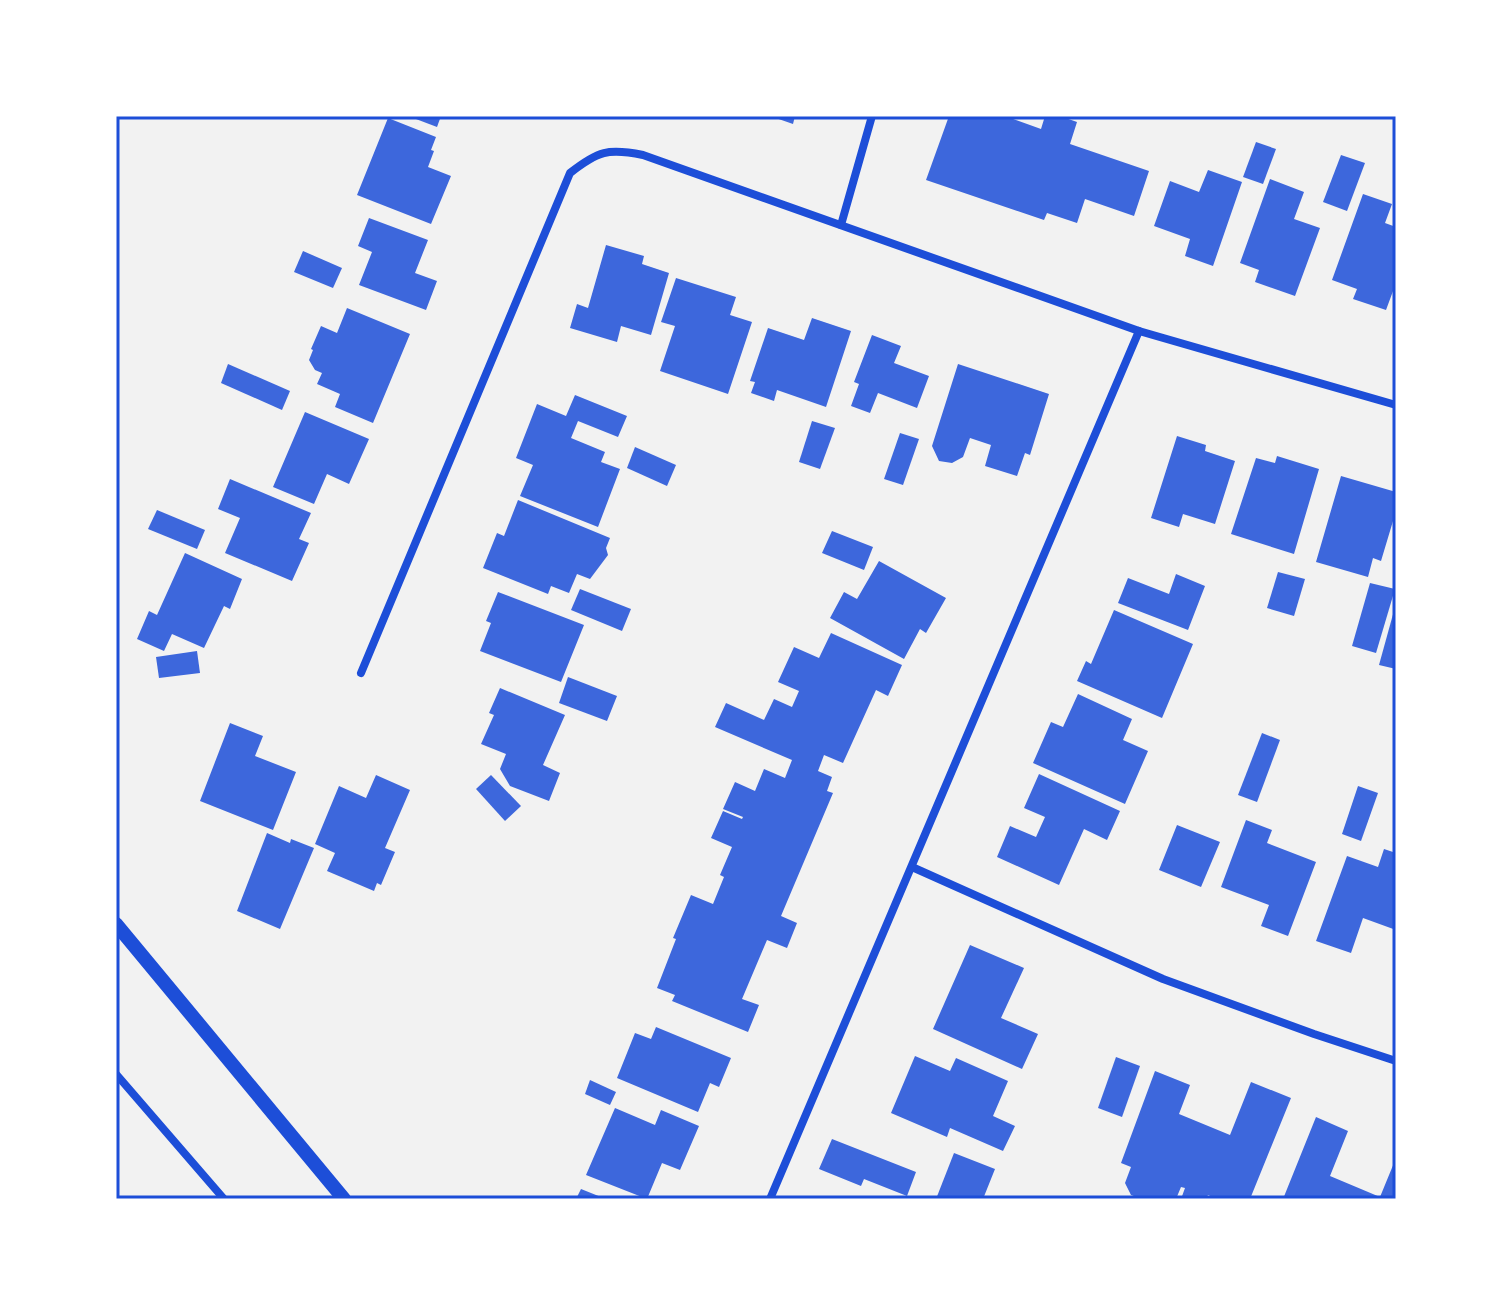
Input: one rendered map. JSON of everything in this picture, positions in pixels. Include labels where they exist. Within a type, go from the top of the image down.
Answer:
[{"type":"street","points":[[841,225],[872,116]]},
{"type":"street","points":[[361,673],[570,173],[588,158],[615,150],[643,155],[1139,331],[1396,405]]},
{"type":"street","points":[[770,1199],[1139,331]]},
{"type":"street","points":[[912,867],[1163,979],[1396,1061]]},
{"type":"street","points":[[116,924],[344,1199]]},
{"type":"street","points":[[116,1074],[224,1199]]},
{"type":"building","points":[[408,116],[441,116],[437,127]]},
{"type":"building","points":[[770,116],[795,116],[793,124]]},
{"type":"building","points":[[949,116],[1005,116],[1041,129],[1045,116],[1060,116],[1077,122],[1070,144],[1149,171],[1134,216],[1085,199],[1077,223],[1047,213],[1044,220],[926,180]]},
{"type":"building","points":[[388,118],[436,137],[428,167],[451,176],[431,224],[357,195]]},
{"type":"building","points":[[1256,142],[1276,149],[1263,184],[1243,177]]},
{"type":"building","points":[[1341,155],[1365,163],[1347,211],[1323,202]]},
{"type":"building","points":[[1208,170],[1242,182],[1213,266],[1185,256],[1190,239],[1154,226],[1170,181],[1199,192]]},
{"type":"building","points":[[1270,179],[1304,192],[1294,219],[1320,228],[1295,296],[1255,282],[1259,270],[1240,263]]},
{"type":"building","points":[[1363,194],[1392,204],[1385,223],[1396,227],[1396,283],[1386,310],[1353,299],[1357,289],[1332,280]]},
{"type":"building","points":[[369,218],[428,240],[415,273],[437,281],[426,310],[359,285],[372,252],[358,246]]},
{"type":"building","points":[[606,245],[644,256],[642,264],[669,273],[651,335],[621,326],[617,342],[570,328],[577,304],[588,308]]},
{"type":"building","points":[[303,251],[342,268],[333,288],[294,272]]},
{"type":"building","points":[[676,278],[736,297],[730,315],[752,322],[728,394],[660,371],[675,326],[661,322]]},
{"type":"building","points":[[347,308],[410,334],[373,423],[335,407],[340,394],[317,384],[322,373],[315,370],[309,360],[321,326],[337,333]]},
{"type":"building","points":[[812,318],[851,331],[826,407],[777,390],[774,401],[751,393],[755,382],[750,381],[768,328],[804,340]]},
{"type":"building","points":[[872,335],[901,346],[894,363],[929,376],[917,408],[878,393],[870,413],[851,406],[859,384],[854,382]]},
{"type":"building","points":[[228,364],[290,391],[282,410],[221,383]]},
{"type":"building","points":[[958,364],[1049,394],[1030,455],[1025,453],[1017,476],[985,466],[991,445],[970,438],[963,457],[952,463],[939,461],[932,446]]},
{"type":"building","points":[[575,395],[627,416],[618,437],[578,421],[571,438],[605,452],[601,462],[620,469],[598,527],[520,496],[533,465],[516,458],[537,404],[566,416]]},
{"type":"building","points":[[305,412],[369,439],[349,484],[327,474],[314,504],[273,487]]},
{"type":"building","points":[[812,421],[835,428],[820,469],[799,462]]},
{"type":"building","points":[[900,433],[919,439],[903,485],[884,479]]},
{"type":"building","points":[[1177,436],[1206,445],[1205,451],[1235,461],[1215,524],[1183,514],[1179,527],[1151,518]]},
{"type":"building","points":[[635,447],[676,465],[667,486],[627,468]]},
{"type":"building","points":[[1277,456],[1319,469],[1294,554],[1231,534],[1256,458],[1275,463]]},
{"type":"building","points":[[1341,476],[1396,492],[1396,511],[1381,561],[1373,558],[1368,577],[1316,562]]},
{"type":"building","points":[[230,479],[311,513],[299,539],[309,543],[292,581],[225,553],[240,518],[218,509]]},
{"type":"building","points":[[518,500],[610,538],[606,548],[608,555],[590,579],[577,574],[569,593],[551,586],[548,594],[483,568],[497,533],[504,536]]},
{"type":"building","points":[[157,510],[205,530],[197,549],[148,529]]},
{"type":"building","points":[[832,531],[873,547],[864,570],[822,553]]},
{"type":"building","points":[[185,553],[242,579],[230,609],[224,606],[204,648],[172,634],[164,651],[137,639],[149,611],[157,615]]},
{"type":"building","points":[[879,561],[946,598],[926,633],[920,629],[904,659],[830,618],[844,592],[857,599]]},
{"type":"building","points":[[1278,572],[1305,579],[1294,616],[1267,608]]},
{"type":"building","points":[[1176,574],[1205,586],[1188,630],[1118,603],[1128,578],[1169,594]]},
{"type":"building","points":[[1370,583],[1395,589],[1376,653],[1352,646]]},
{"type":"building","points":[[580,589],[631,609],[622,631],[571,610]]},
{"type":"building","points":[[498,592],[584,625],[561,682],[480,651],[491,623],[486,621]]},
{"type":"building","points":[[1396,607],[1396,669],[1379,665]]},
{"type":"building","points":[[1114,610],[1193,644],[1162,718],[1077,681],[1086,661],[1091,664]]},
{"type":"building","points":[[831,633],[902,665],[888,696],[876,690],[843,763],[824,755],[818,771],[832,777],[827,791],[833,793],[781,916],[797,923],[787,948],[767,940],[742,999],[759,1005],[748,1032],[672,1001],[675,995],[657,988],[691,895],[713,904],[724,877],[720,875],[732,847],[711,838],[723,811],[743,817],[723,809],[735,782],[755,791],[764,769],[785,778],[792,760],[715,727],[726,703],[764,720],[774,699],[792,707],[799,691],[778,682],[794,647],[819,658]]},
{"type":"building","points":[[197,651],[200,673],[159,678],[156,657]]},
{"type":"building","points":[[568,677],[617,696],[607,721],[559,703]]},
{"type":"building","points":[[500,688],[565,715],[543,765],[560,773],[549,801],[510,786],[500,769],[506,754],[481,744],[494,715],[489,713]]},
{"type":"building","points":[[1078,694],[1132,719],[1123,740],[1148,751],[1125,804],[1033,763],[1051,722],[1063,727]]},
{"type":"building","points":[[230,723],[263,736],[255,756],[296,772],[273,830],[200,801]]},
{"type":"building","points":[[1262,733],[1280,740],[1257,802],[1238,795]]},
{"type":"building","points":[[1039,774],[1120,811],[1107,840],[1084,829],[1059,885],[997,857],[1010,826],[1036,837],[1045,817],[1024,808]]},
{"type":"building","points":[[376,775],[410,790],[385,848],[395,852],[381,885],[377,883],[374,891],[327,871],[335,853],[315,844],[339,786],[366,798]]},
{"type":"building","points":[[491,775],[521,806],[505,821],[476,789]]},
{"type":"building","points":[[1358,786],[1378,793],[1361,841],[1342,834]]},
{"type":"building","points":[[1246,820],[1272,830],[1267,843],[1316,862],[1288,936],[1261,926],[1269,905],[1221,887]]},
{"type":"building","points":[[1177,825],[1220,842],[1201,887],[1159,870]]},
{"type":"building","points":[[267,833],[290,843],[291,839],[314,848],[280,929],[237,911]]},
{"type":"building","points":[[1384,849],[1396,853],[1396,930],[1363,918],[1351,953],[1316,941],[1347,856],[1378,867]]},
{"type":"building","points":[[970,945],[1024,968],[1001,1018],[1038,1034],[1022,1069],[933,1029]]},
{"type":"building","points":[[656,1027],[731,1058],[719,1087],[710,1083],[698,1112],[617,1078],[635,1033],[651,1039]]},
{"type":"building","points":[[915,1056],[950,1071],[956,1058],[1008,1081],[993,1116],[1015,1126],[1003,1151],[950,1128],[947,1137],[891,1113]]},
{"type":"building","points":[[1116,1057],[1140,1066],[1122,1117],[1098,1108]]},
{"type":"building","points":[[1155,1071],[1190,1085],[1179,1114],[1230,1135],[1251,1082],[1291,1098],[1250,1199],[1217,1199],[1208,1195],[1206,1199],[1181,1199],[1185,1188],[1181,1187],[1176,1199],[1142,1199],[1131,1195],[1125,1183],[1131,1167],[1121,1163]]},
{"type":"building","points":[[590,1080],[616,1092],[610,1105],[585,1094]]},
{"type":"building","points":[[615,1108],[655,1125],[661,1110],[699,1126],[680,1170],[662,1163],[647,1199],[586,1175]]},
{"type":"building","points":[[1316,1117],[1348,1131],[1330,1176],[1380,1197],[1396,1158],[1396,1199],[1283,1199]]},
{"type":"building","points":[[832,1139],[916,1172],[907,1196],[864,1179],[861,1186],[819,1169]]},
{"type":"building","points":[[954,1153],[995,1169],[983,1199],[936,1199]]},
{"type":"building","points":[[581,1189],[606,1199],[576,1199]]}]
